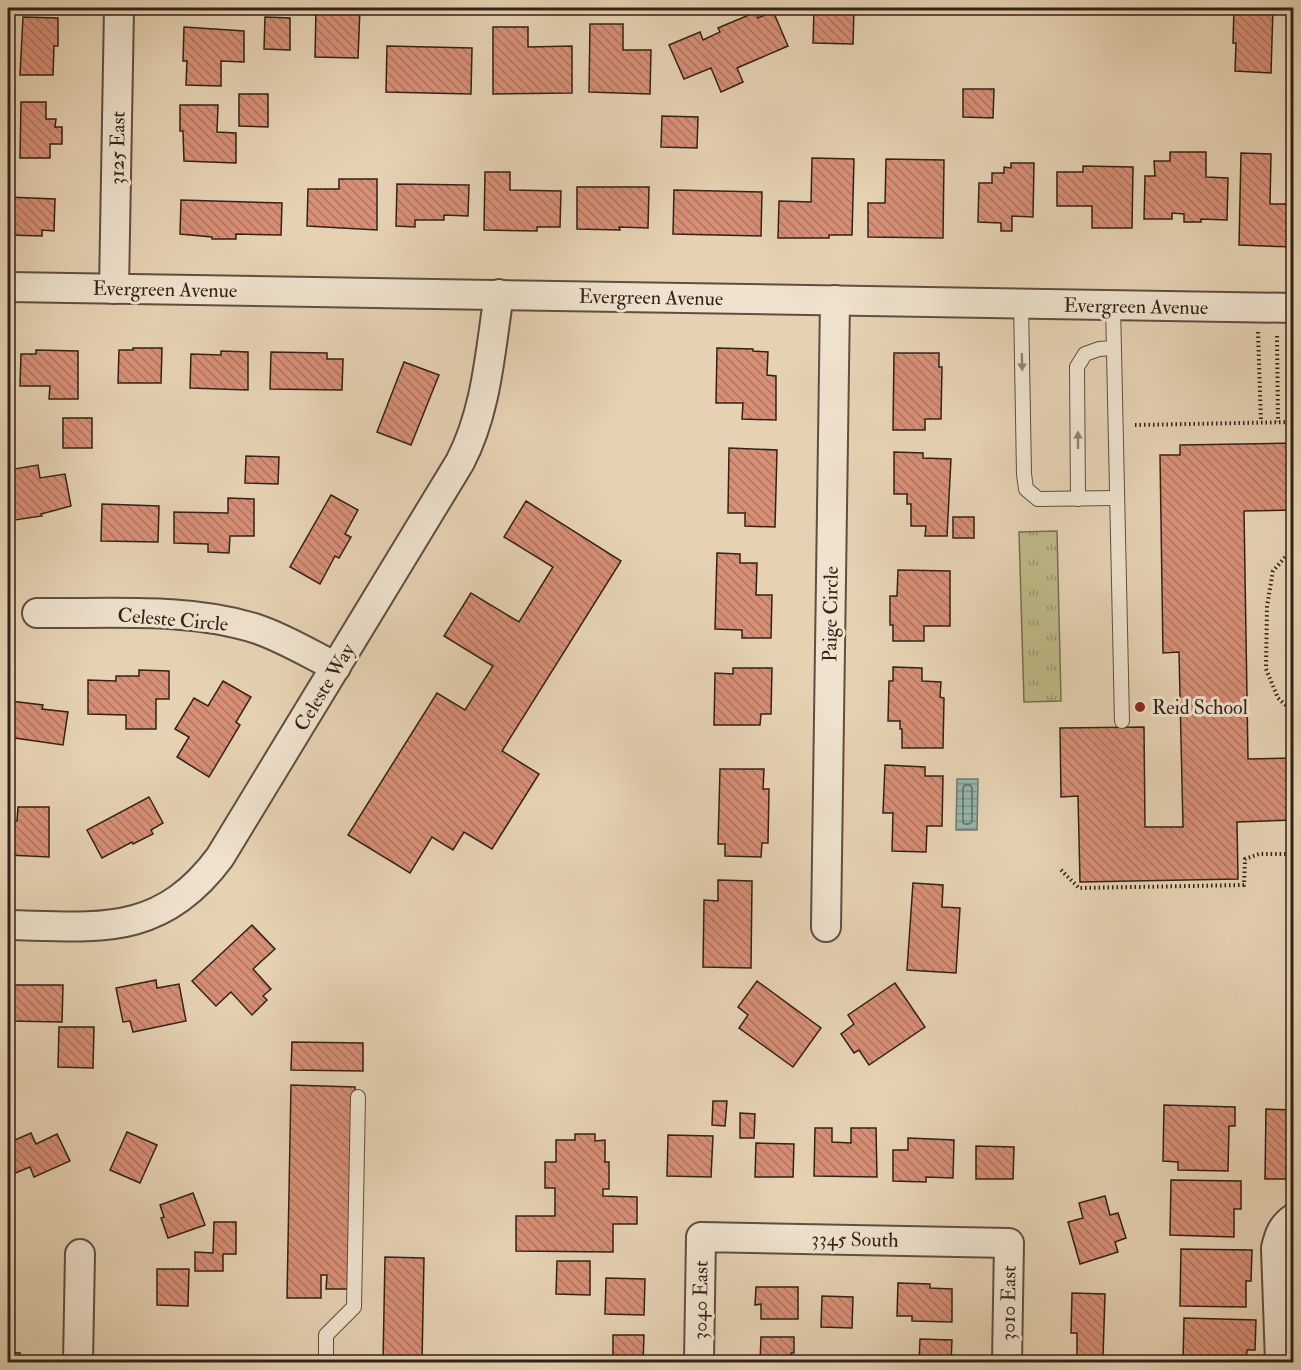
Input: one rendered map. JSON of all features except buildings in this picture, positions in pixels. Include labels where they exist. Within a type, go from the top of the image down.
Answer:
[{"type":"street","name":"3125 East","points":[[114,289],[119,8]]},
{"type":"street","name":"Evergreen Avenue","points":[[8,287],[1293,308]]},
{"type":"street","name":"Celeste Way","points":[[8,925],[113,925],[141,919],[164,909],[205,878],[336,667],[472,440],[485,389],[499,294]]},
{"type":"street","name":"Paige Circle","points":[[826,927],[835,300]]},
{"type":"street","name":"Celeste Circle","points":[[38,613],[170,615],[230,622],[257,629],[283,640],[336,667]]},
{"type":"street","points":[[1280,1362],[1276,1257],[1278,1240],[1289,1221]]},
{"type":"street","name":"3345 South","points":[[701,1236],[1009,1243]]},
{"type":"street","name":"3040 East","points":[[699,1362],[701,1236]]},
{"type":"street","name":"3010 East","points":[[1007,1362],[1009,1243]]},
{"type":"street","points":[[78,1362],[80,1254]]},
{"type":"lane","points":[[1021,303],[1026,489],[1038,499],[1116,498]]},
{"type":"lane","points":[[1113,305],[1122,721]]},
{"type":"lane","points":[[1078,498],[1077,367],[1085,354],[1099,349],[1113,348]]},
{"type":"lane","points":[[326,1362],[326,1335],[354,1307],[358,1097]]},
{"type":"path","points":[[1257,308],[1261,422]]},
{"type":"path","points":[[1277,336],[1278,422]]},
{"type":"path","points":[[1115,425],[1293,422]]},
{"type":"path","points":[[1293,547],[1273,571],[1267,606],[1266,669],[1278,698],[1293,713]]},
{"type":"path","points":[[1061,870],[1079,888],[1244,885],[1245,859],[1258,854],[1293,854]]},
{"type":"green space","points":[[1057,531],[1061,701],[1024,702],[1019,532]]},
{"type":"water","points":[[957,779],[978,779],[977,830],[956,830]]},
{"type":"place","name":"Reid School","points":[[1140,707]]}]
